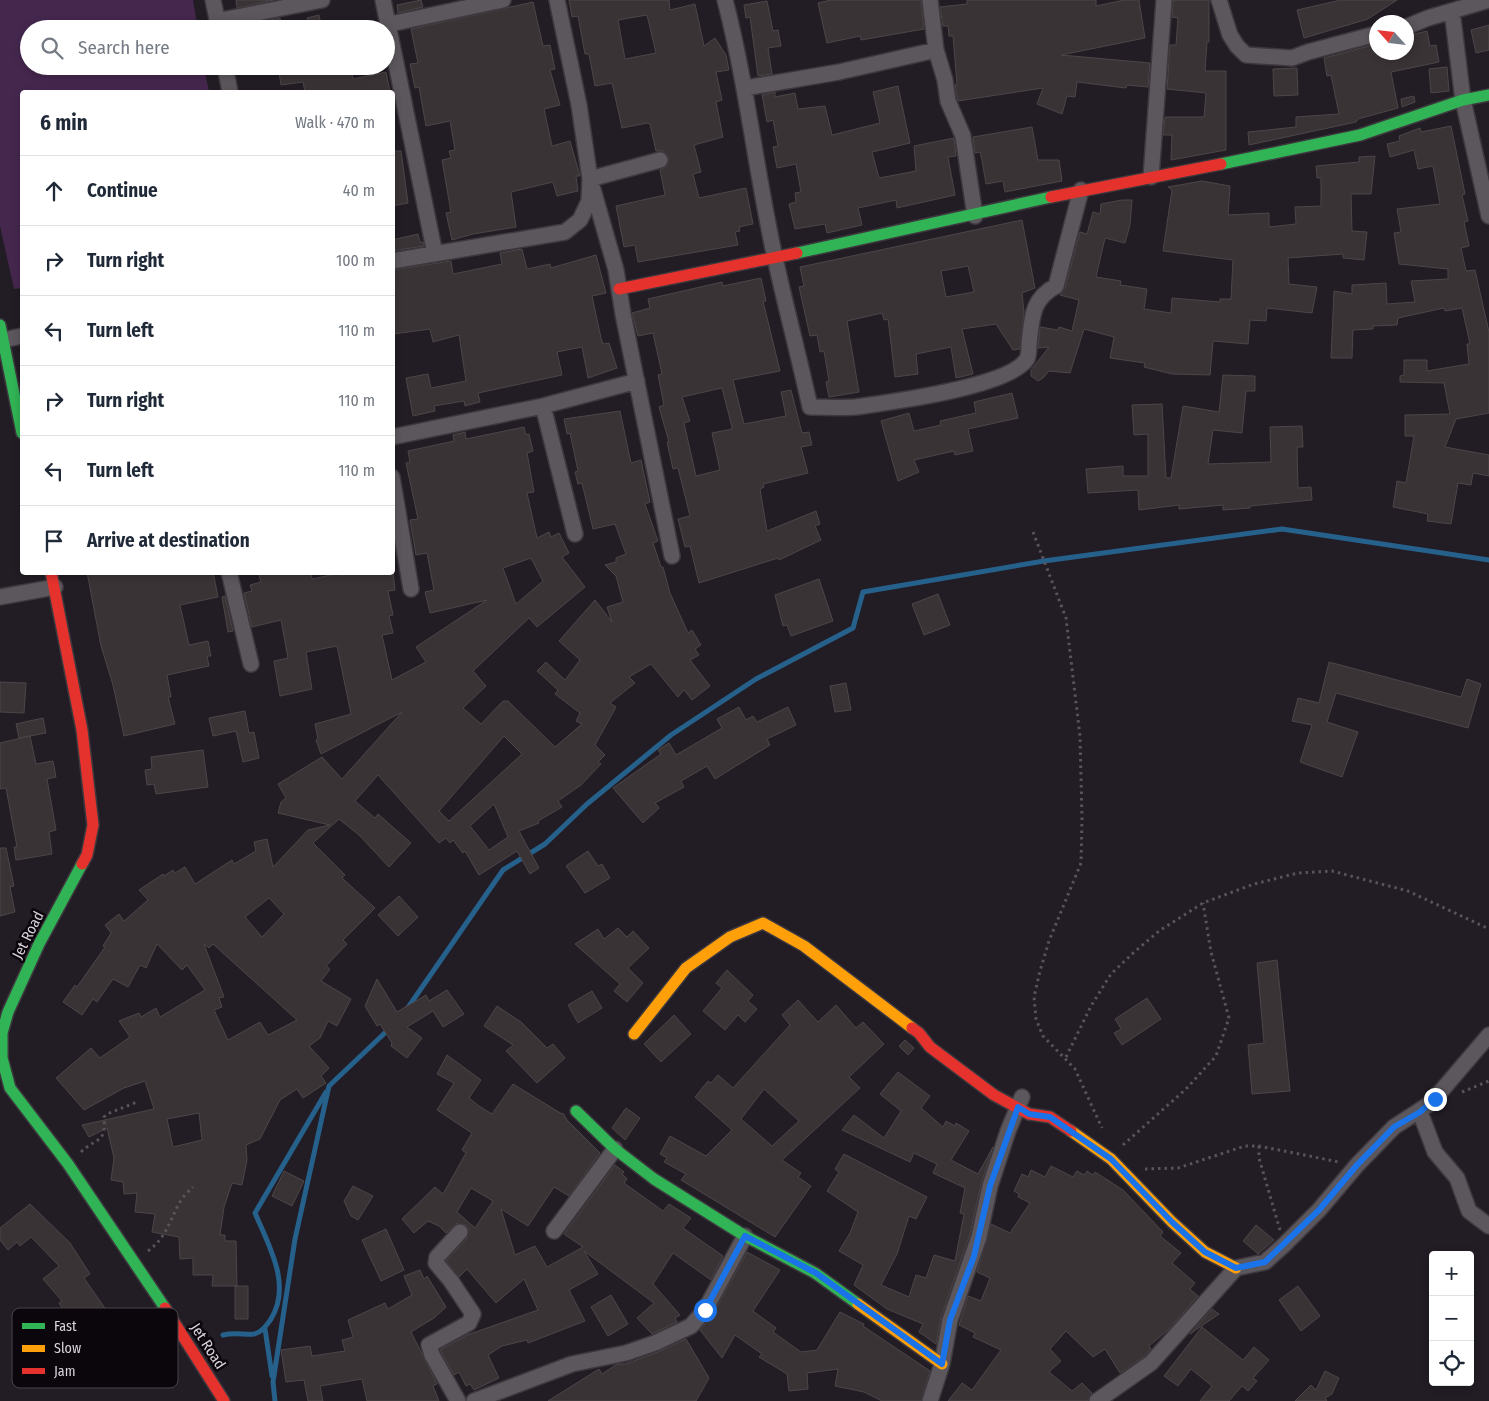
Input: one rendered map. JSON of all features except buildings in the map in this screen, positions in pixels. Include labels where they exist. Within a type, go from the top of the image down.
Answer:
[{"type":"street","points":[[213,0],[217,20]]},
{"type":"street","points":[[239,20],[322,0]]},
{"type":"street","points":[[383,0],[389,20]]},
{"type":"street","points":[[395,23],[503,0]]},
{"type":"street","points":[[557,0],[579,104],[590,179],[616,270],[672,556]]},
{"type":"street","points":[[725,0],[745,88],[775,259],[792,323],[810,407],[854,407],[962,388],[1018,369],[1028,358],[1037,301],[1044,292],[1056,286],[1082,190]]},
{"type":"street","points":[[930,0],[936,50],[945,80],[948,101],[963,136],[975,216]]},
{"type":"street","points":[[1150,177],[1164,0]]},
{"type":"street","points":[[1219,0],[1230,35],[1237,46],[1246,54],[1292,58],[1369,36]]},
{"type":"street","points":[[1414,24],[1489,0]]},
{"type":"street","points":[[1452,11],[1463,100],[1489,216]]},
{"type":"street","points":[[395,50],[435,254]]},
{"type":"street","points":[[745,88],[839,72],[936,50]]},
{"type":"street","points":[[227,75],[230,90]]},
{"type":"street","points":[[619,290],[975,216],[1082,190],[1234,162],[1360,135],[1463,100],[1489,95]]},
{"type":"street","points":[[590,179],[660,160]]},
{"type":"street","points":[[395,261],[564,232],[580,220],[589,201],[590,179]]},
{"type":"street","points":[[0,325],[20,423]]},
{"type":"street","points":[[3,340],[20,336]]},
{"type":"street","points":[[395,436],[543,406],[638,381]]},
{"type":"street","points":[[543,406],[575,534]]},
{"type":"street","points":[[395,495],[411,589]]},
{"type":"street","points":[[230,575],[252,664]]},
{"type":"street","points":[[0,597],[53,580]]},
{"type":"street","name":"Jet Road","points":[[53,580],[82,730],[93,825],[87,855],[39,944],[8,1012],[2,1033],[2,1050],[10,1088],[68,1164],[165,1308]]},
{"type":"street","points":[[634,1034],[686,968],[730,937],[763,923],[804,946],[890,1013],[919,1033],[930,1047],[994,1095],[1020,1102],[1029,1114],[1050,1117],[1111,1159],[1172,1222],[1205,1252],[1236,1268]]},
{"type":"street","points":[[0,998],[8,1012]]},
{"type":"street","points":[[1097,1401],[1151,1363],[1236,1268],[1265,1262],[1284,1245],[1319,1210],[1357,1165],[1394,1127],[1420,1112],[1435,1099],[1489,1035]]},
{"type":"street","points":[[930,1401],[942,1364],[950,1320],[974,1256],[990,1186],[1020,1102]]},
{"type":"street","points":[[576,1111],[615,1150],[654,1179],[745,1236],[816,1273],[942,1364]]},
{"type":"street","points":[[1420,1112],[1435,1152],[1457,1178],[1469,1211],[1489,1226]]},
{"type":"street","points":[[554,1231],[615,1150]]},
{"type":"street","points":[[458,1401],[432,1355],[430,1345],[470,1323],[473,1314],[456,1288],[436,1263],[437,1257],[460,1232]]},
{"type":"street","points":[[474,1401],[572,1364],[626,1353],[655,1343],[691,1326],[705,1310],[745,1236]]},
{"type":"street","name":"Jet Road","points":[[178,1328],[224,1401]]},
{"type":"path","points":[[1033,532],[1066,618],[1080,736],[1081,863],[1049,941],[1034,998],[1036,1019],[1043,1036],[1076,1069],[1103,1130]]},
{"type":"path","points":[[1066,1057],[1091,1006],[1111,974],[1159,931],[1203,903],[1254,884],[1298,873],[1332,871],[1408,891],[1489,930]]},
{"type":"path","points":[[1117,1150],[1186,1088],[1216,1056],[1229,1018],[1211,952],[1203,903]]},
{"type":"path","points":[[68,1164],[88,1145],[102,1139],[105,1133],[104,1117],[107,1114],[138,1102]]},
{"type":"path","points":[[1143,1169],[1178,1168],[1245,1146],[1259,1146],[1296,1155],[1357,1165]]},
{"type":"path","points":[[1259,1146],[1259,1158],[1284,1245]]},
{"type":"path","points":[[134,1262],[155,1246],[170,1226],[180,1202],[193,1187]]},
{"type":"shaded area","points":[[0,0],[193,0],[196,20],[20,20],[20,75],[206,75],[209,90],[20,90],[20,288],[14,289],[0,226]]},
{"type":"waterway","points":[[407,1009],[503,870],[545,844],[587,804],[671,735],[756,679],[853,628],[863,592],[1044,561],[1282,529],[1489,560]]},
{"type":"waterway","points":[[275,1401],[273,1382],[295,1239],[329,1086],[390,1028]]},
{"type":"waterway","points":[[223,1335],[254,1334],[259,1332],[271,1319],[277,1306],[279,1279],[276,1266],[255,1213],[326,1092]]},
{"type":"waterway","points":[[265,1329],[272,1376]]},
{"type":"traffic: fast","points":[[1221,164],[1360,135],[1463,100],[1489,95]]},
{"type":"traffic: fast","points":[[797,253],[1051,197]]},
{"type":"traffic: fast","points":[[0,325],[20,423]]},
{"type":"traffic: fast","points":[[82,864],[39,944],[8,1012],[2,1033],[2,1058],[10,1088],[68,1164],[165,1308]]},
{"type":"traffic: fast","points":[[576,1111],[615,1149],[654,1179],[745,1236],[815,1273],[858,1304]]},
{"type":"traffic: slow","points":[[634,1034],[686,968],[730,937],[763,923],[804,946],[912,1028]]},
{"type":"traffic: slow","points":[[1071,1131],[1111,1159],[1172,1222],[1205,1252],[1236,1268]]},
{"type":"traffic: slow","points":[[858,1304],[942,1364]]},
{"type":"traffic: jam","points":[[1051,197],[1221,164]]},
{"type":"traffic: jam","points":[[619,289],[797,253]]},
{"type":"traffic: jam","points":[[52,575],[82,730],[93,825],[87,855],[82,864]]},
{"type":"traffic: jam","points":[[912,1028],[919,1033],[930,1047],[994,1095],[1029,1114],[1050,1117],[1071,1131]]},
{"type":"traffic: jam","points":[[178,1328],[224,1401]]},
{"type":"route","points":[[705,1310],[745,1236],[816,1273],[870,1314],[942,1364],[950,1320],[974,1256],[990,1186],[1018,1107],[1029,1114],[1050,1117],[1111,1159],[1172,1222],[1205,1252],[1236,1268],[1265,1262],[1319,1210],[1357,1165],[1394,1127],[1420,1112],[1435,1099]]}]
